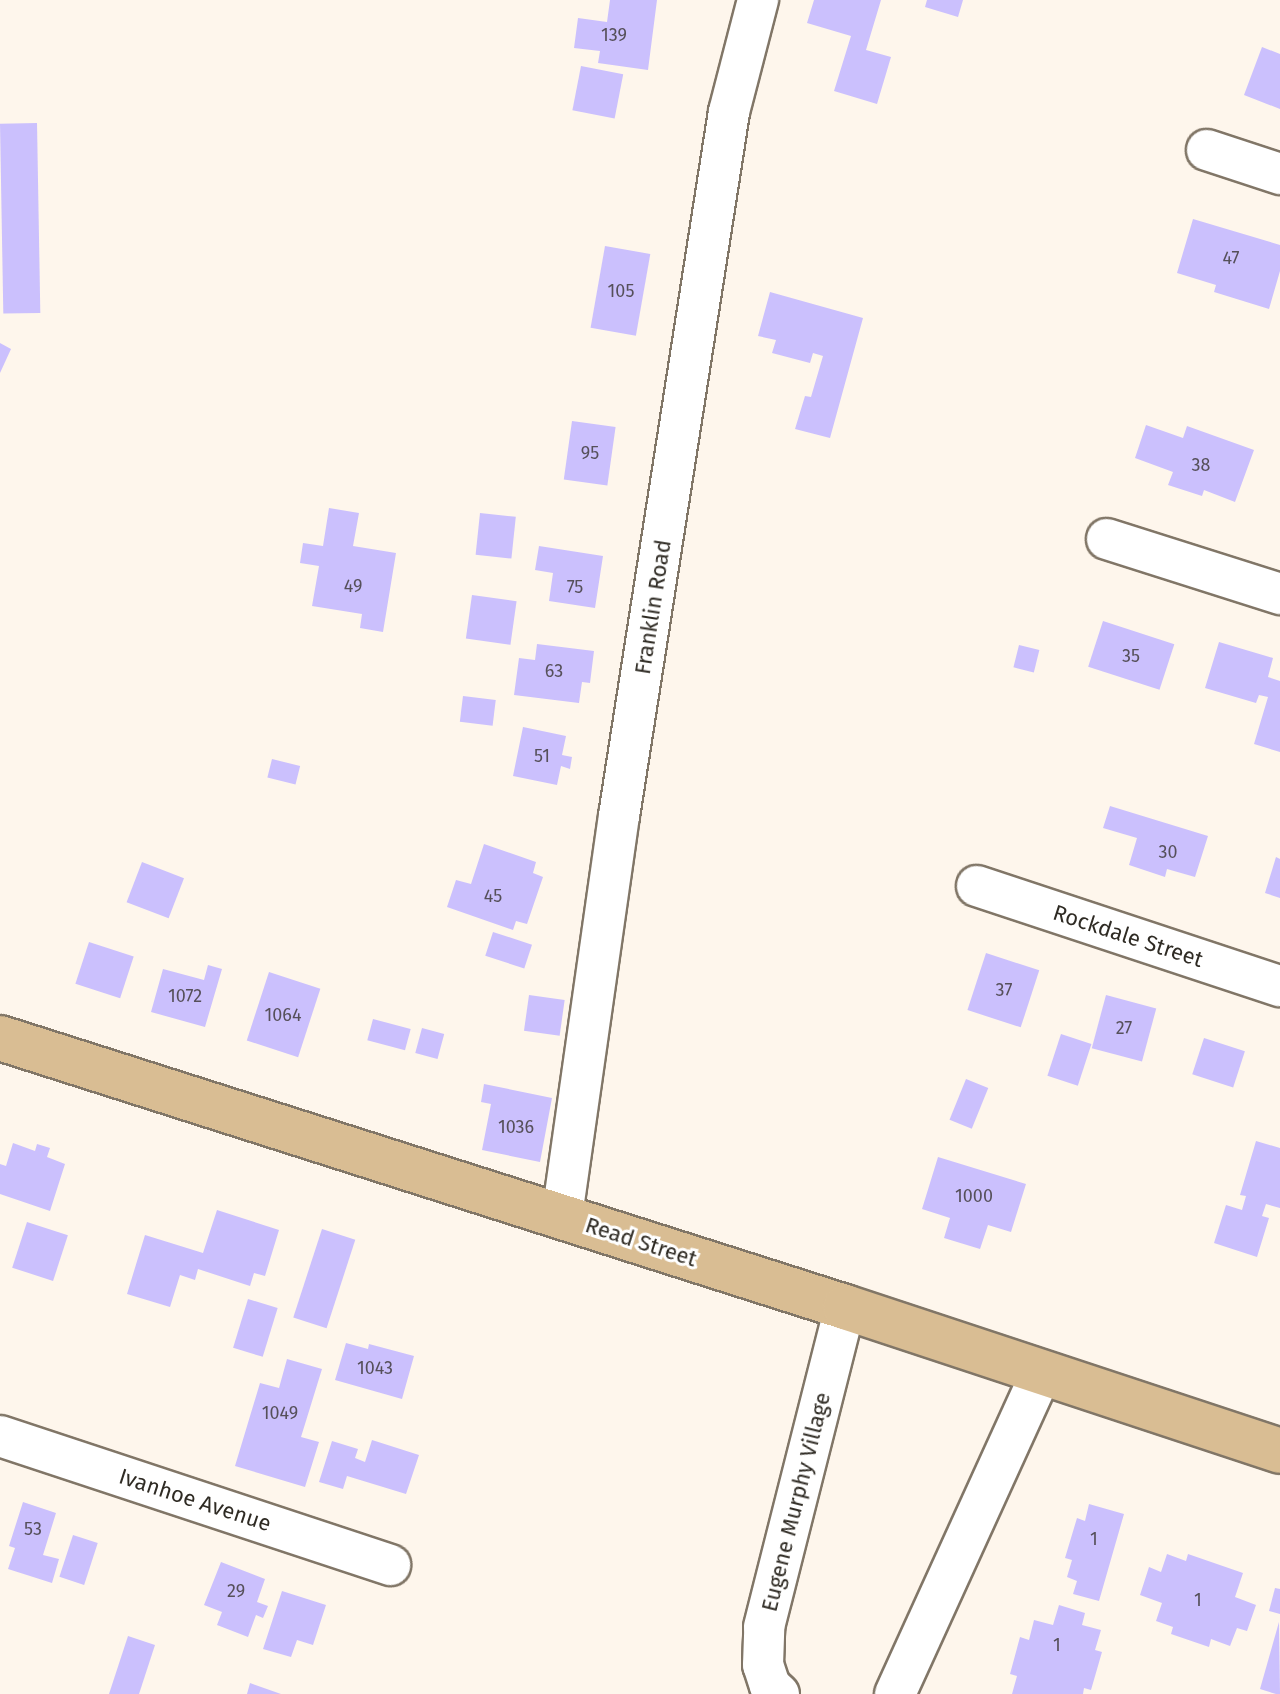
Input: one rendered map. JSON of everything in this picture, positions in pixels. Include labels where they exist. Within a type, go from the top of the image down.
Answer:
[{"type":"main road","name":"Read Street","points":[[0,1038],[845,1307],[1280,1451]]},
{"type":"street","name":"Franklin Road","points":[[562,1216],[619,816],[729,112],[758,0]]},
{"type":"street","points":[[1207,150],[1280,174]]},
{"type":"street","points":[[1107,539],[1280,594]]},
{"type":"street","name":"Rockdale Street","points":[[977,886],[1280,986]]},
{"type":"street","name":"Eugene Murphy Village","points":[[779,1694],[770,1686],[763,1665],[764,1627],[845,1307]]},
{"type":"street","points":[[895,1694],[1041,1373]]},
{"type":"street","name":"Ivanhoe Avenue","points":[[0,1436],[390,1565]]},
{"type":"building","points":[[610,0],[657,0],[648,70],[598,63],[600,51],[574,48],[578,18],[607,22]]},
{"type":"building","points":[[814,0],[881,0],[866,50],[891,57],[877,104],[834,91],[851,36],[807,23]]},
{"type":"building","points":[[927,0],[963,0],[958,17],[925,7]]},
{"type":"building","points":[[1262,47],[1280,54],[1280,109],[1244,95]]},
{"type":"building","points":[[581,66],[623,74],[615,118],[572,110]]},
{"type":"building","points":[[37,123],[40,313],[3,314],[0,124]]},
{"type":"building","points":[[1193,219],[1280,245],[1280,271],[1269,309],[1214,292],[1216,285],[1177,273]]},
{"type":"building","points":[[605,246],[650,254],[636,336],[591,328]]},
{"type":"building","points":[[770,292],[863,318],[830,438],[795,429],[805,396],[811,397],[823,356],[813,353],[810,363],[772,353],[776,340],[758,336]]},
{"type":"building","points":[[0,343],[11,349],[0,373]]},
{"type":"building","points":[[572,421],[616,427],[607,486],[564,479]]},
{"type":"building","points":[[1146,425],[1183,438],[1187,426],[1254,450],[1235,502],[1204,490],[1202,496],[1168,485],[1173,472],[1135,458]]},
{"type":"building","points":[[329,508],[359,513],[353,546],[396,553],[383,632],[360,628],[362,614],[312,606],[319,566],[300,563],[303,543],[323,546]]},
{"type":"building","points":[[480,513],[516,517],[511,559],[476,555]]},
{"type":"building","points":[[539,546],[603,556],[595,608],[549,601],[553,573],[535,570]]},
{"type":"building","points":[[472,595],[517,601],[510,645],[466,639]]},
{"type":"building","points":[[1103,621],[1174,644],[1159,690],[1088,667]]},
{"type":"building","points":[[1219,642],[1273,658],[1268,677],[1280,681],[1280,752],[1254,744],[1268,697],[1259,695],[1256,703],[1205,688]]},
{"type":"building","points":[[537,644],[594,651],[590,683],[582,682],[579,703],[514,695],[519,658],[535,660]]},
{"type":"building","points":[[1019,645],[1039,650],[1034,672],[1013,667]]},
{"type":"building","points":[[463,696],[496,700],[493,726],[460,722]]},
{"type":"building","points":[[523,727],[566,736],[562,755],[572,757],[570,769],[561,766],[557,785],[513,776]]},
{"type":"building","points":[[272,759],[300,766],[296,784],[267,777]]},
{"type":"building","points":[[1110,806],[1208,836],[1195,877],[1167,869],[1165,877],[1129,865],[1137,838],[1103,828]]},
{"type":"building","points":[[484,844],[536,862],[533,873],[543,877],[527,924],[516,921],[513,930],[447,907],[456,880],[471,884]]},
{"type":"building","points":[[1276,857],[1280,859],[1280,898],[1265,893]]},
{"type":"building","points":[[142,862],[184,878],[169,918],[127,902]]},
{"type":"building","points":[[493,932],[532,945],[524,968],[485,956]]},
{"type":"building","points":[[89,942],[134,957],[120,998],[75,984]]},
{"type":"building","points":[[986,953],[1039,970],[1021,1027],[967,1010]]},
{"type":"building","points":[[208,965],[222,969],[205,1027],[151,1012],[163,969],[204,980]]},
{"type":"building","points":[[269,972],[320,989],[298,1057],[247,1040]]},
{"type":"building","points":[[529,995],[565,1000],[560,1036],[524,1031]]},
{"type":"building","points":[[1106,995],[1156,1008],[1142,1062],[1092,1048]]},
{"type":"building","points":[[373,1019],[411,1029],[405,1050],[367,1040]]},
{"type":"building","points":[[422,1028],[444,1034],[437,1059],[415,1053]]},
{"type":"building","points":[[1061,1034],[1091,1044],[1078,1086],[1047,1076]]},
{"type":"building","points":[[1204,1038],[1245,1051],[1233,1087],[1192,1074]]},
{"type":"building","points":[[966,1079],[988,1088],[972,1129],[950,1120]]},
{"type":"building","points":[[484,1084],[552,1098],[540,1162],[482,1150],[491,1104],[481,1102]]},
{"type":"building","points":[[1256,1141],[1280,1148],[1280,1208],[1266,1204],[1262,1216],[1269,1218],[1257,1257],[1214,1243],[1226,1205],[1242,1210],[1246,1196],[1240,1195]]},
{"type":"building","points":[[13,1143],[35,1151],[37,1144],[50,1148],[47,1157],[65,1164],[50,1211],[0,1194],[0,1164],[6,1166]]},
{"type":"building","points":[[938,1157],[1026,1184],[1011,1232],[988,1225],[980,1249],[944,1238],[950,1218],[922,1209]]},
{"type":"building","points":[[217,1210],[279,1230],[265,1276],[254,1273],[250,1286],[198,1269],[195,1280],[180,1275],[170,1307],[127,1294],[145,1235],[203,1253]]},
{"type":"building","points":[[27,1222],[68,1235],[53,1281],[12,1268]]},
{"type":"building","points":[[322,1229],[355,1240],[327,1328],[293,1317]]},
{"type":"building","points":[[248,1299],[278,1308],[263,1357],[233,1348]]},
{"type":"building","points":[[346,1343],[368,1349],[369,1344],[414,1356],[402,1399],[335,1380]]},
{"type":"building","points":[[287,1359],[322,1369],[301,1437],[319,1442],[305,1487],[235,1466],[260,1383],[279,1388]]},
{"type":"building","points":[[372,1440],[419,1455],[406,1494],[347,1476],[343,1489],[319,1482],[332,1441],[358,1449],[355,1458],[365,1462]]},
{"type":"building","points":[[23,1502],[56,1513],[43,1555],[59,1559],[52,1583],[8,1569],[15,1548],[9,1546]]},
{"type":"building","points":[[1089,1504],[1124,1514],[1099,1601],[1073,1594],[1077,1581],[1067,1577],[1072,1560],[1065,1558],[1077,1518],[1085,1521]]},
{"type":"building","points":[[73,1535],[98,1543],[84,1585],[59,1577]]},
{"type":"building","points":[[1167,1554],[1186,1561],[1188,1554],[1243,1573],[1235,1597],[1256,1605],[1247,1631],[1237,1628],[1230,1646],[1211,1639],[1209,1647],[1171,1634],[1173,1627],[1156,1621],[1162,1603],[1140,1595],[1149,1567],[1161,1572]]},
{"type":"building","points":[[221,1562],[265,1579],[257,1602],[268,1606],[263,1618],[256,1615],[248,1637],[217,1625],[222,1612],[204,1605]]},
{"type":"building","points":[[1275,1588],[1280,1589],[1280,1614],[1269,1611]]},
{"type":"building","points":[[282,1591],[326,1605],[313,1645],[297,1640],[291,1657],[263,1649]]},
{"type":"building","points":[[1059,1605],[1085,1613],[1082,1625],[1101,1630],[1095,1650],[1102,1652],[1091,1690],[1084,1688],[1083,1694],[1012,1694],[1017,1676],[1010,1674],[1020,1637],[1029,1640],[1034,1620],[1053,1625]]},
{"type":"building","points":[[1279,1622],[1280,1694],[1276,1694],[1260,1689]]},
{"type":"building","points":[[128,1636],[155,1645],[139,1694],[109,1694]]},
{"type":"building","points":[[250,1683],[281,1694],[247,1694]]}]
